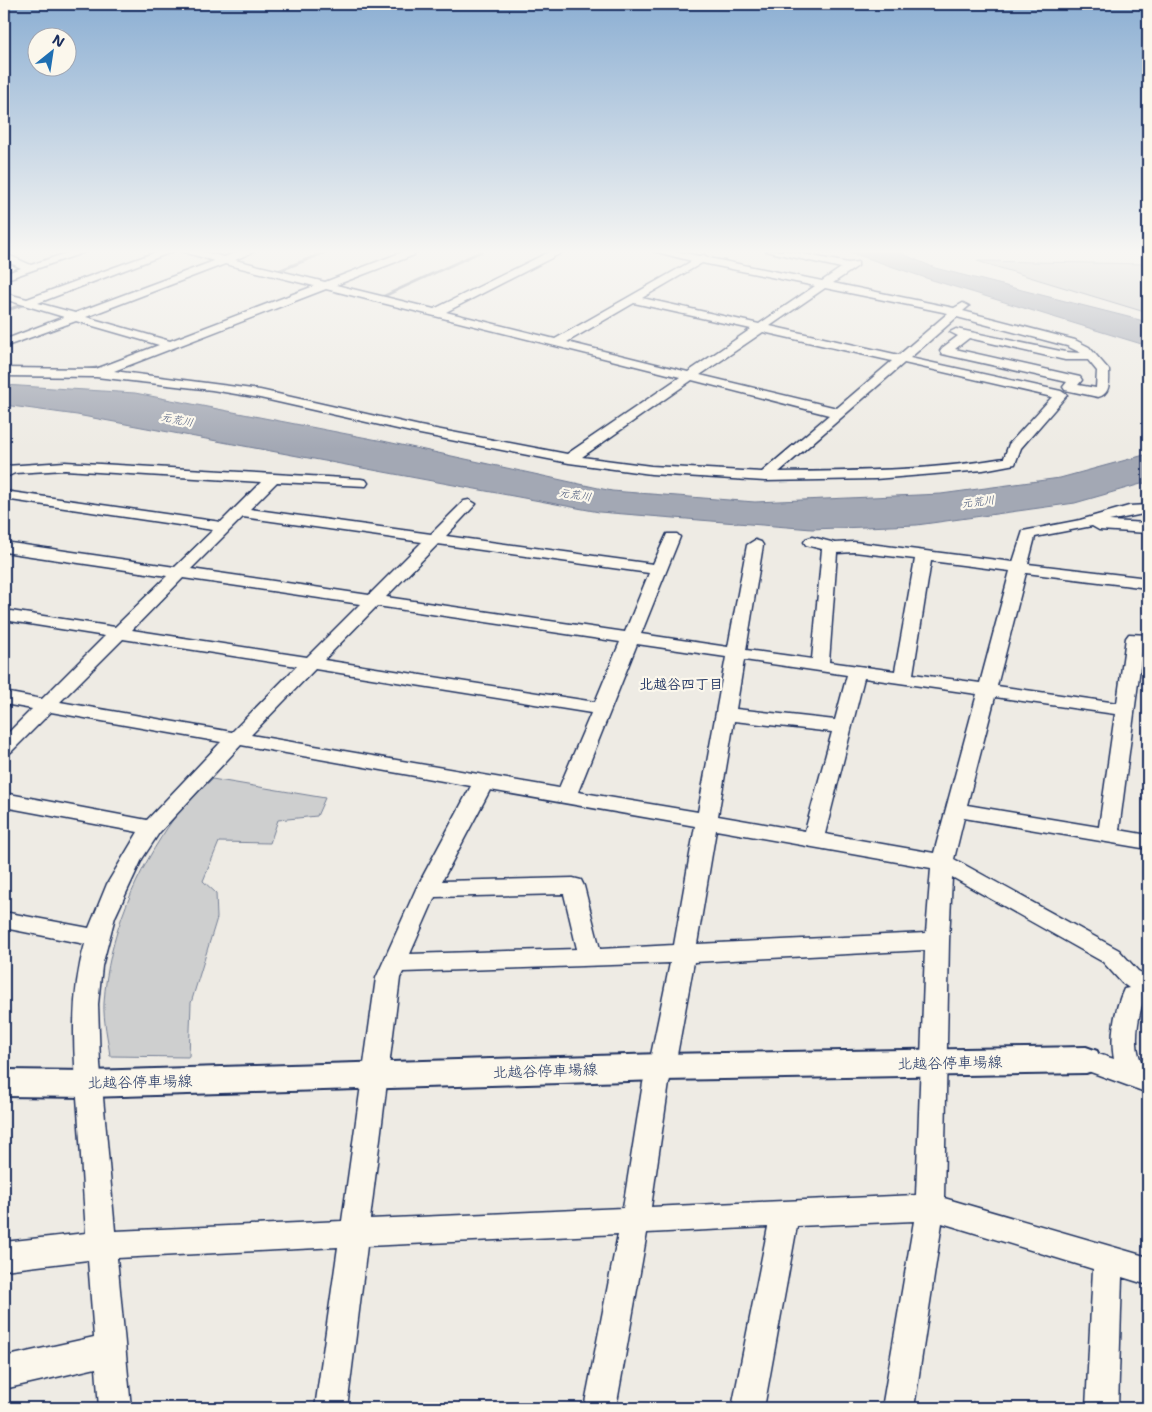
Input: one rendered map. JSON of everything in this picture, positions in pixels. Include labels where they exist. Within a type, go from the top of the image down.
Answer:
[{"type":"main road","name":"北越谷停車場線","points":[[4,1083],[89,1084],[661,1067],[1086,1060]]},
{"type":"street","points":[[4,344],[75,317],[170,345]]},
{"type":"street","points":[[96,374],[244,317]]},
{"type":"street","points":[[450,317],[839,413]]},
{"type":"street","points":[[556,343],[601,317]]},
{"type":"street","points":[[4,372],[96,374],[176,382],[260,394],[420,430],[569,459],[651,470],[765,477],[875,475],[983,466],[1010,461],[1014,447],[1061,394],[711,317]]},
{"type":"street","points":[[569,459],[776,317]]},
{"type":"street","points":[[765,477],[952,317]]},
{"type":"street","points":[[966,334],[946,352],[1076,380],[1069,387],[1098,393],[1102,389],[1103,370],[1085,350],[1071,343],[983,317]]},
{"type":"street","points":[[939,328],[1064,356],[1092,357]]},
{"type":"street","points":[[6,471],[65,466],[361,483]]},
{"type":"street","points":[[4,748],[273,478]]},
{"type":"street","points":[[4,495],[224,527]]},
{"type":"street","points":[[115,1408],[89,1084],[86,1004],[90,966],[118,884],[152,828],[236,739],[469,504]]},
{"type":"street","points":[[898,1408],[930,1207],[937,941],[942,862],[1028,534],[1081,524],[1129,511],[1148,509]]},
{"type":"street","points":[[238,512],[659,570]]},
{"type":"street","points":[[1081,524],[1148,528]]},
{"type":"street","points":[[566,797],[672,537]]},
{"type":"street","points":[[812,542],[1148,583]]},
{"type":"street","points":[[600,1408],[635,1220],[656,1083],[661,1067],[684,952],[755,545]]},
{"type":"street","points":[[820,666],[829,550],[834,546]]},
{"type":"street","points":[[4,547],[1124,710]]},
{"type":"street","points":[[903,678],[924,556]]},
{"type":"street","points":[[4,615],[602,710]]},
{"type":"street","points":[[1108,835],[1135,638],[1148,640]]},
{"type":"street","points":[[813,841],[857,671]]},
{"type":"street","points":[[4,698],[813,841],[942,862],[1111,956],[1139,989],[1124,1052],[1126,1063],[1144,1081]]},
{"type":"street","points":[[725,714],[842,727]]},
{"type":"street","points":[[331,1408],[388,978],[427,889],[483,782]]},
{"type":"street","points":[[4,800],[152,828]]},
{"type":"street","points":[[955,810],[1148,842]]},
{"type":"street","points":[[427,889],[573,886],[591,958]]},
{"type":"street","points":[[4,920],[98,938]]},
{"type":"street","points":[[394,963],[591,958],[937,941]]},
{"type":"street","points":[[1086,1060],[1114,1053],[1125,1042]]},
{"type":"street","points":[[1086,1060],[1144,1081]]},
{"type":"street","points":[[4,1256],[101,1245],[930,1207],[1148,1271]]},
{"type":"street","points":[[748,1408],[784,1213]]},
{"type":"street","points":[[1102,1408],[1108,1259]]},
{"type":"street","points":[[4,1373],[110,1349]]},
{"type":"shaded area","points":[[212,779],[325,798],[317,816],[278,820],[270,843],[219,842],[203,881],[216,893],[217,918],[191,1003],[189,1057],[110,1056],[104,1003],[111,953],[126,905],[148,859],[175,817]]},
{"type":"water","points":[[1053,317],[1128,317],[1140,320],[1148,324],[1148,346]]},
{"type":"water","name":"元荒川","points":[[4,385],[135,393],[383,441],[612,491],[755,502],[941,494],[1060,478],[1148,454],[1148,482],[1075,503],[917,525],[812,529],[599,512],[77,415],[4,405]]},
{"type":"waterway","points":[[83,370],[103,367]]},
{"type":"district","name":"北越谷四丁目","points":[[681,684]]}]
